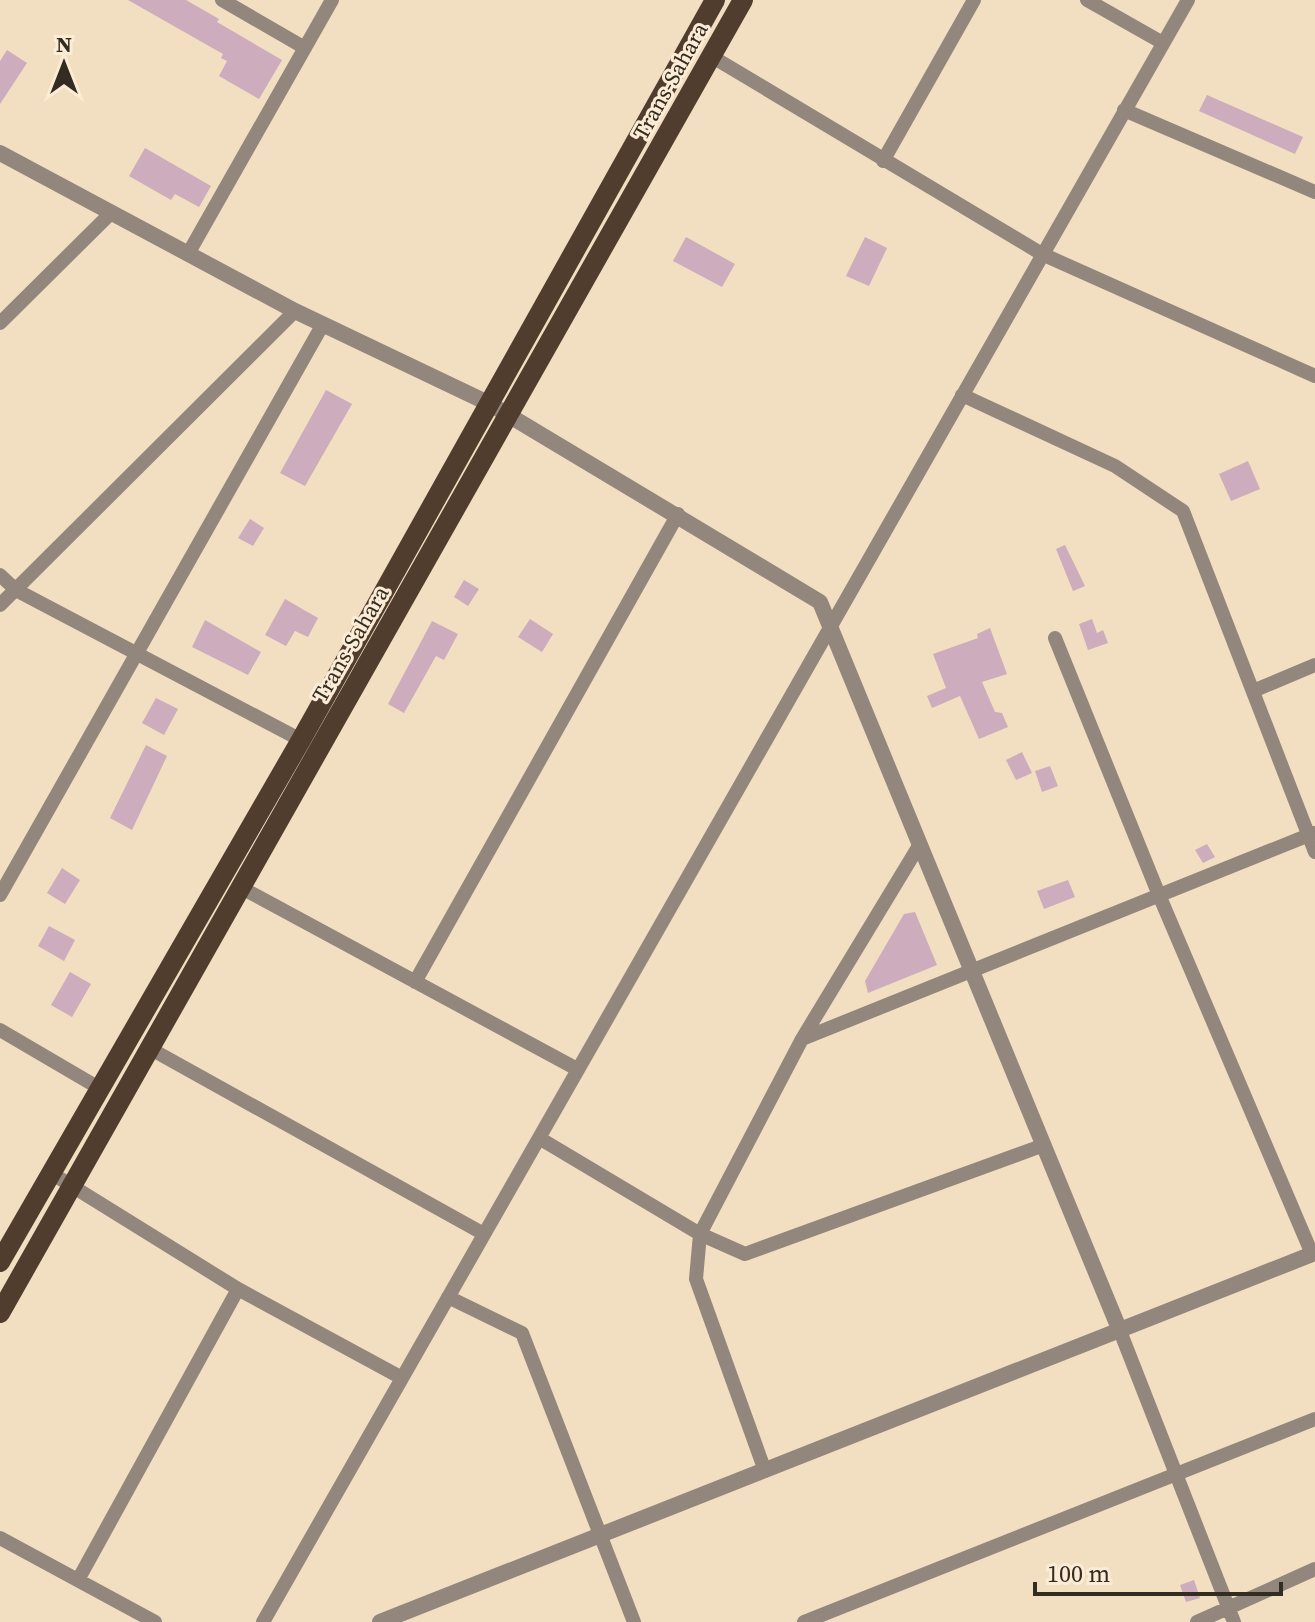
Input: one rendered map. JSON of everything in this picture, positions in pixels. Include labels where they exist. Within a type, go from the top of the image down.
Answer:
[{"type":"main road","name":"Trans-Sahara","points":[[0,1262],[301,740],[715,0]]},
{"type":"main road","name":"Trans-Sahara","points":[[0,1313],[743,0]]},
{"type":"street","points":[[222,0],[305,48]]},
{"type":"street","points":[[188,254],[332,0]]},
{"type":"street","points":[[883,161],[974,0]]},
{"type":"street","points":[[1087,0],[1163,43]]},
{"type":"street","points":[[263,1622],[1188,0]]},
{"type":"street","points":[[711,56],[1042,254],[1315,376]]},
{"type":"street","points":[[1124,110],[1315,192]]},
{"type":"street","points":[[0,153],[295,311],[490,404],[678,514],[820,602],[1120,1331],[1231,1616]]},
{"type":"street","points":[[0,323],[111,213]]},
{"type":"street","points":[[0,605],[295,311]]},
{"type":"street","points":[[0,895],[323,324]]},
{"type":"street","points":[[962,395],[1115,466],[1183,511],[1312,833],[1315,852]]},
{"type":"street","points":[[415,982],[678,514]]},
{"type":"street","points":[[0,575],[16,590],[301,740]]},
{"type":"street","points":[[380,1622],[1314,1254],[1159,895],[1055,638]]},
{"type":"street","points":[[1253,691],[1315,665]]},
{"type":"street","points":[[802,1039],[1312,833]]},
{"type":"street","points":[[765,1471],[696,1279],[700,1234],[802,1039],[920,844]]},
{"type":"street","points":[[240,887],[577,1069]]},
{"type":"street","points":[[0,1030],[99,1088]]},
{"type":"street","points":[[149,1048],[484,1234]]},
{"type":"street","points":[[539,1138],[700,1234],[745,1254],[1044,1145]]},
{"type":"street","points":[[51,1173],[238,1289],[402,1378]]},
{"type":"street","points":[[78,1580],[238,1289]]},
{"type":"street","points":[[448,1297],[522,1333],[634,1622]]},
{"type":"street","points":[[804,1622],[1315,1419]]},
{"type":"street","points":[[0,1538],[155,1622]]},
{"type":"street","points":[[1197,1622],[1231,1616],[1315,1569]]},
{"type":"building","points":[[128,0],[186,0],[282,60],[259,99],[219,76],[227,61],[221,58],[223,54]]},
{"type":"building","points":[[7,50],[27,63],[0,104],[0,61]]},
{"type":"building","points":[[1207,95],[1303,137],[1295,154],[1199,111]]},
{"type":"building","points":[[145,148],[211,186],[199,207],[175,194],[171,200],[129,176]]},
{"type":"building","points":[[686,237],[735,264],[722,287],[673,261]]},
{"type":"building","points":[[865,237],[887,248],[869,286],[846,276]]},
{"type":"building","points":[[326,390],[352,404],[305,486],[280,473]]},
{"type":"building","points":[[1248,461],[1260,489],[1231,501],[1219,474]]},
{"type":"building","points":[[250,519],[264,528],[253,546],[238,538]]},
{"type":"building","points":[[1065,545],[1085,586],[1073,591],[1056,549]]},
{"type":"building","points":[[464,580],[479,589],[468,606],[454,597]]},
{"type":"building","points":[[285,599],[318,618],[308,637],[295,631],[286,646],[265,635]]},
{"type":"building","points":[[530,619],[553,634],[542,652],[518,637]]},
{"type":"building","points":[[1092,619],[1097,633],[1103,630],[1108,643],[1088,650],[1079,624]]},
{"type":"building","points":[[205,620],[261,652],[248,675],[192,647]]},
{"type":"building","points":[[432,621],[458,634],[444,660],[436,656],[404,713],[388,704]]},
{"type":"building","points":[[990,628],[1007,674],[982,682],[995,712],[1002,713],[1008,727],[979,739],[960,696],[932,708],[927,696],[946,688],[933,654],[978,638],[977,634]]},
{"type":"building","points":[[156,698],[178,709],[164,735],[142,723]]},
{"type":"building","points":[[146,745],[167,756],[132,830],[110,818]]},
{"type":"building","points":[[1022,752],[1032,773],[1016,780],[1006,760]]},
{"type":"building","points":[[1050,766],[1058,786],[1042,792],[1035,771]]},
{"type":"building","points":[[1207,844],[1215,857],[1203,863],[1195,850]]},
{"type":"building","points":[[62,868],[80,880],[65,904],[47,893]]},
{"type":"building","points":[[1068,880],[1075,897],[1044,909],[1037,891]]},
{"type":"building","points":[[915,912],[937,965],[868,993],[865,981],[904,914]]},
{"type":"building","points":[[49,926],[75,940],[64,961],[38,946]]},
{"type":"building","points":[[70,972],[91,984],[72,1017],[51,1005]]},
{"type":"building","points":[[1194,1580],[1200,1598],[1186,1602],[1180,1585]]}]
